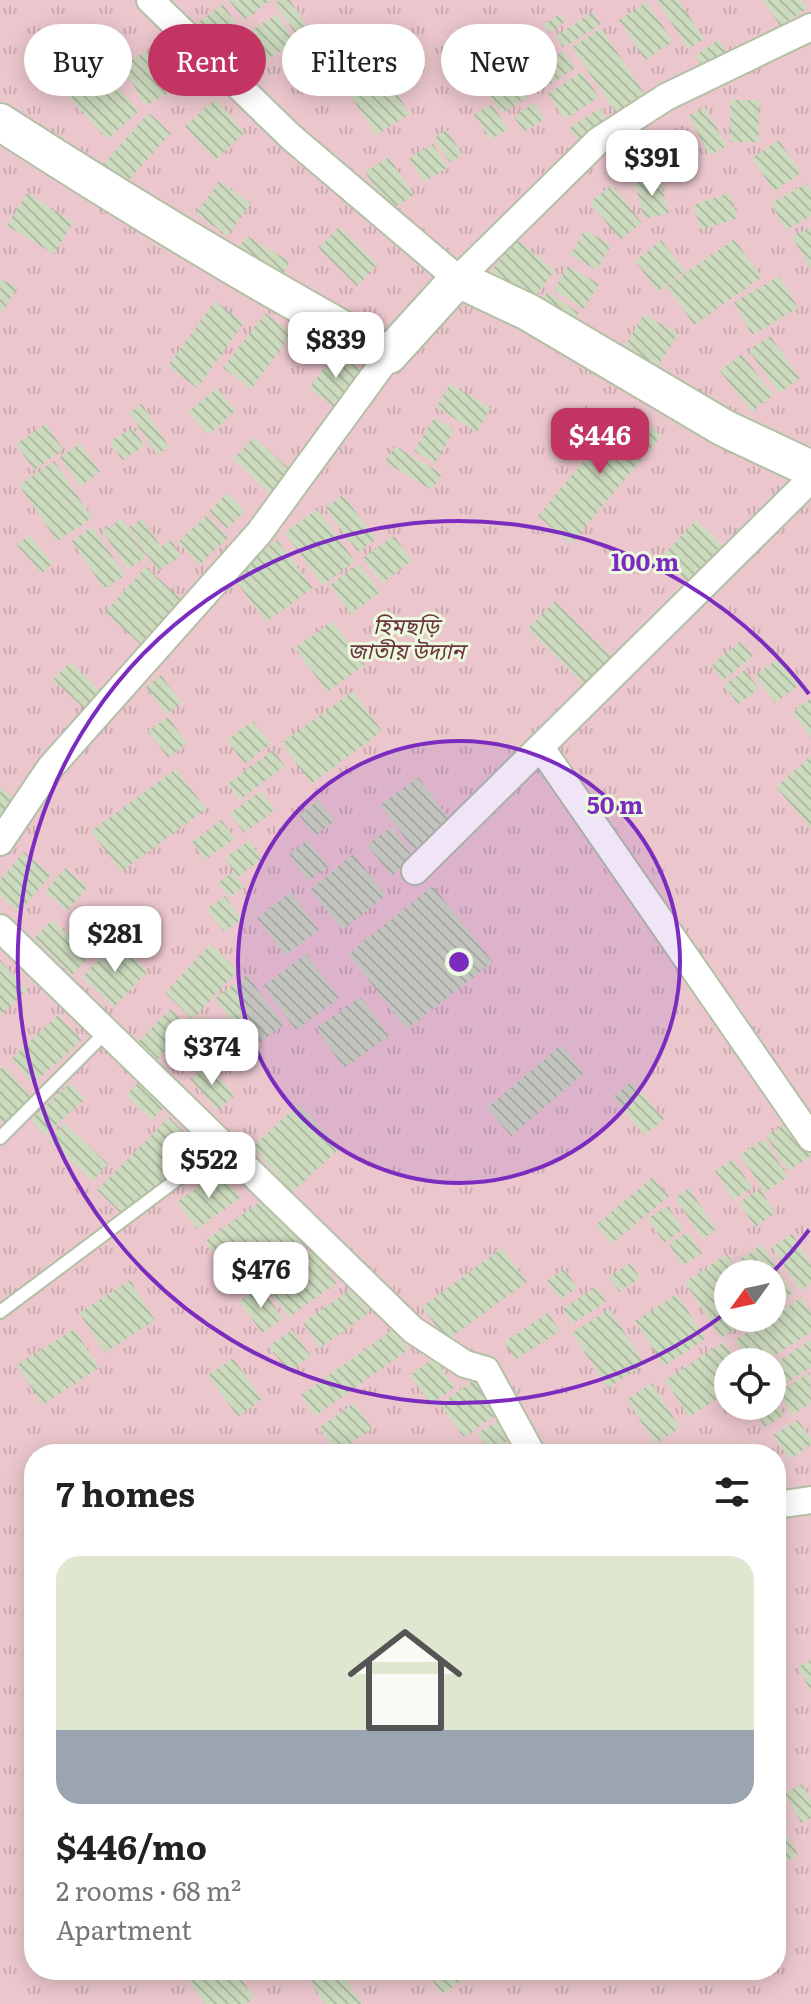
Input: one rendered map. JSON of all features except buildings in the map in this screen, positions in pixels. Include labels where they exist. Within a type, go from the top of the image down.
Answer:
[{"type":"street","points":[[150,0],[291,137],[458,279],[528,312],[724,428],[811,469]]},
{"type":"street","points":[[0,842],[50,768],[259,533],[389,355],[458,279],[598,141],[666,97],[811,27]]},
{"type":"street","points":[[0,122],[137,210],[285,298],[389,355]]},
{"type":"street","points":[[415,871],[811,479]]},
{"type":"street","points":[[541,748],[811,1138]]},
{"type":"street","points":[[0,928],[413,1330],[465,1364],[486,1370],[527,1444]]},
{"type":"street","points":[[786,1504],[811,1500]]},
{"type":"lane","points":[[0,1138],[107,1031]]},
{"type":"lane","points":[[0,1312],[223,1145]]},
{"type":"green space","name":"হিমছড়ি জাতীয় উদ্যান","points":[[0,0],[811,0],[811,2004],[0,2004]]}]
